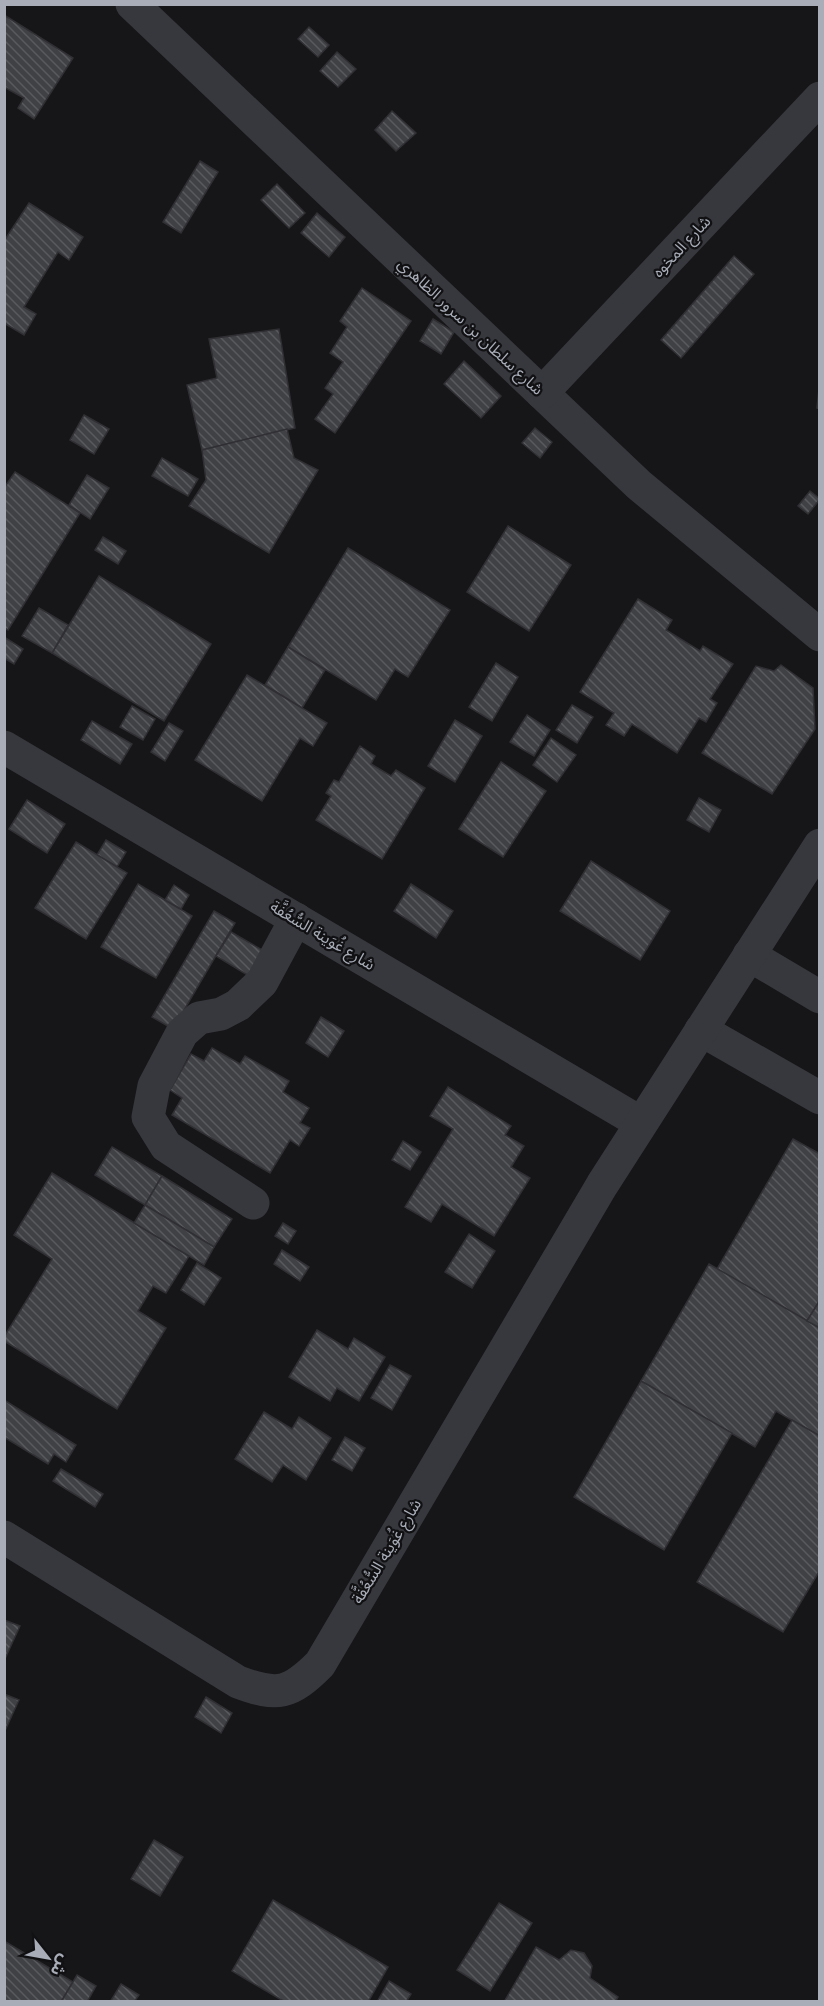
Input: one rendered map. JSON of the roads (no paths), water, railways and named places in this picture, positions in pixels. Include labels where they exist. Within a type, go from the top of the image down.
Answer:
[{"type":"street","name":"شارع سلطان بن سرور الظاهري","points":[[132,4],[639,485],[819,635]]},
{"type":"street","name":"شارع المخوه","points":[[542,393],[819,98]]},
{"type":"street","name":"شارع غُوَينة السُّعُفَّة","points":[[4,747],[641,1123]]},
{"type":"street","name":"شارع غُوَينة السُّعُفَّة","points":[[4,1537],[238,1682],[272,1691],[292,1688],[304,1680],[320,1664],[602,1185],[819,845]]},
{"type":"street","points":[[253,1203],[166,1146],[148,1118],[154,1086],[182,1033],[198,1018],[220,1014],[238,1005],[262,982],[296,919]]},
{"type":"street","points":[[749,955],[819,997]]},
{"type":"street","points":[[701,1030],[819,1098]]}]
